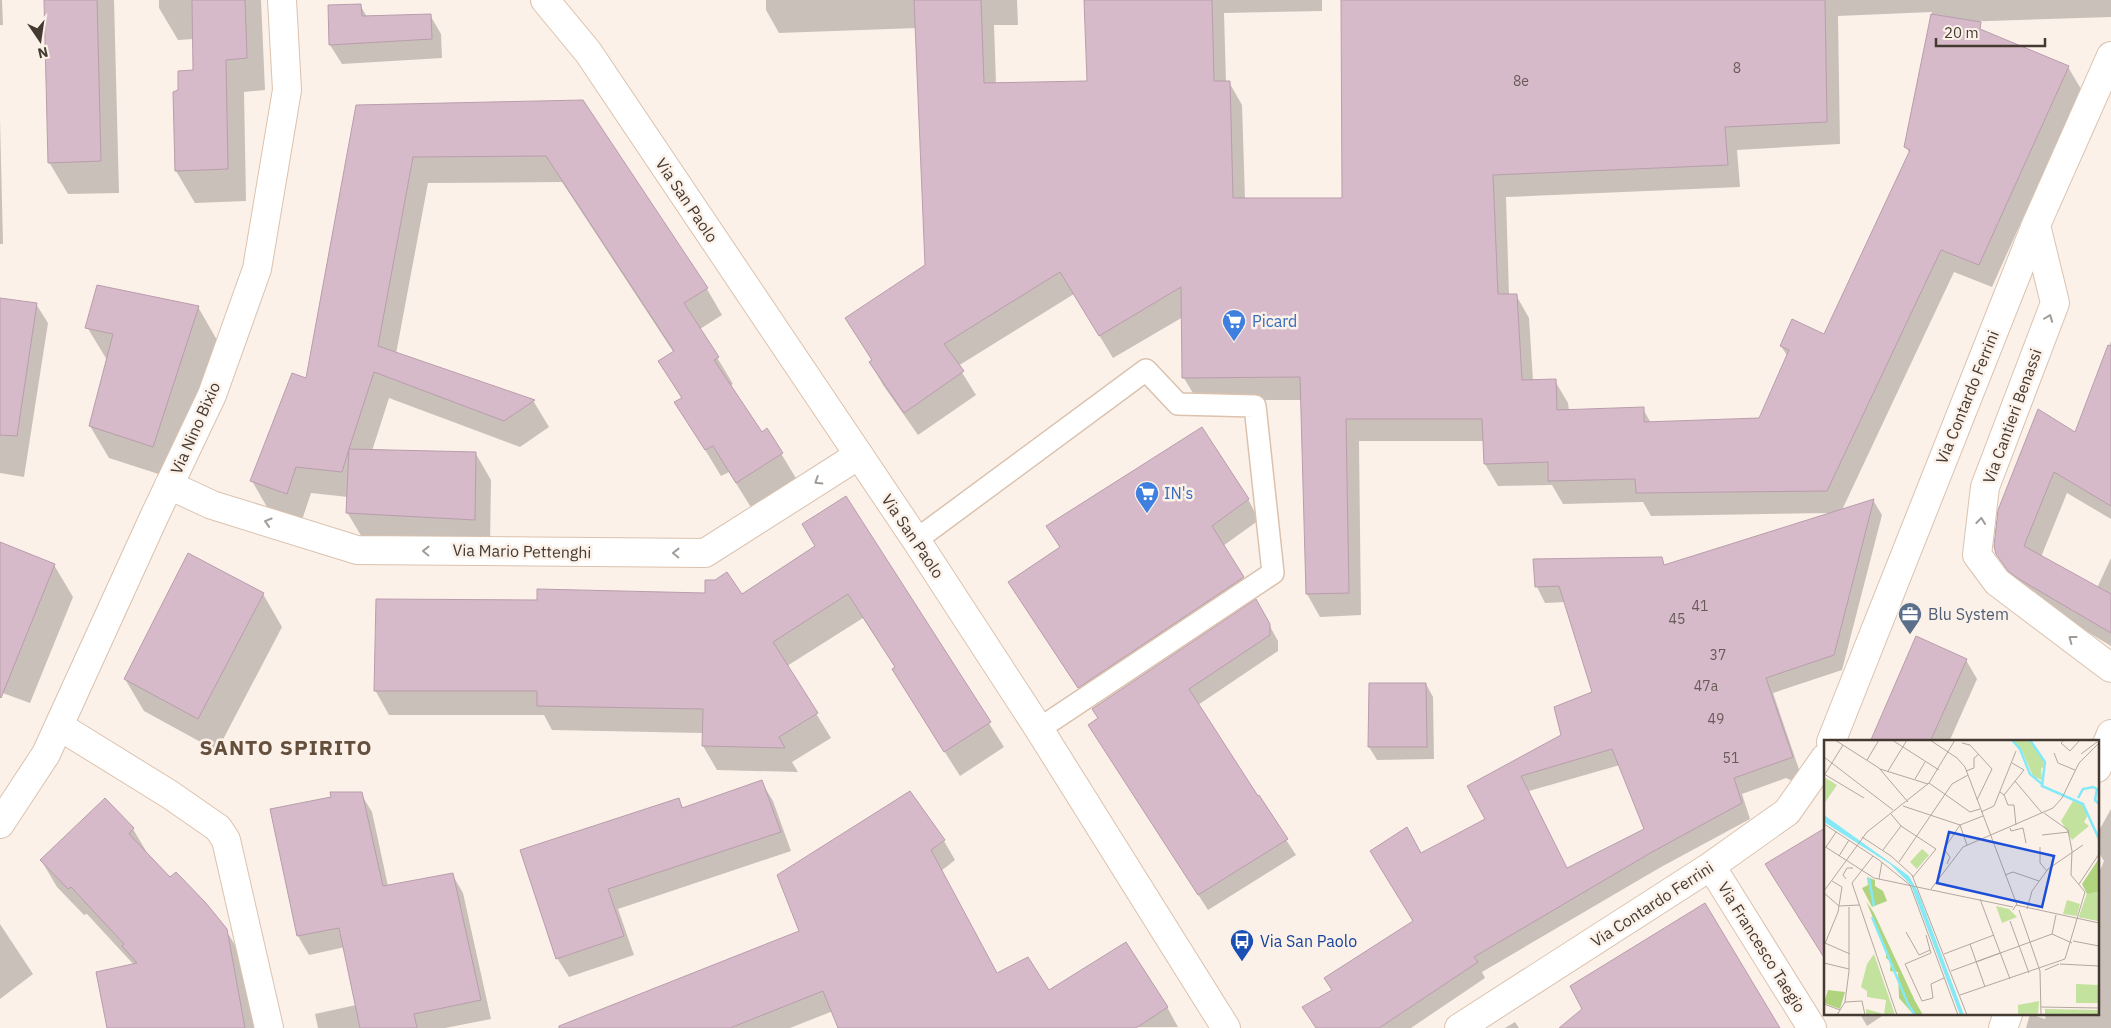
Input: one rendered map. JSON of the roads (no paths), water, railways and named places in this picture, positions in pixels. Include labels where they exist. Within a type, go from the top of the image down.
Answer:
[{"type":"street","name":"Via Nino Bixio","points":[[0,824],[46,754],[169,485],[212,396],[257,269],[287,90],[282,0]]},
{"type":"street","name":"Via San Paolo","points":[[545,0],[588,52],[916,540],[1039,729],[1226,1028]]},
{"type":"street","name":"Via San Paolo","points":[[565,0],[588,52]]},
{"type":"street","name":"Via Contardo Ferrini","points":[[1832,740],[2036,225],[2111,56]]},
{"type":"street","name":"Via Cantieri Benassi","points":[[2036,225],[2055,302],[1985,487],[1977,555],[1998,582],[2111,668]]},
{"type":"street","name":"Via Mario Pettenghi","points":[[169,485],[212,505],[356,550],[705,553],[859,455]]},
{"type":"street","points":[[59,726],[169,794],[218,828],[226,840],[269,1028]]},
{"type":"street","points":[[2098,766],[2111,734]]},
{"type":"street","name":"Via Contardo Ferrini","points":[[1459,1028],[1711,866],[1788,812],[1824,759]]},
{"type":"street","name":"Via Francesco Taegio","points":[[1711,866],[1812,1028]]},
{"type":"street","points":[[2003,1028],[2007,1016]]},
{"type":"lane","points":[[916,540],[1146,370],[1178,404],[1255,406],[1273,573],[1039,729]]},
{"type":"place","name":"Picard","points":[[1234,342]]},
{"type":"place","name":"IN's","points":[[1147,514]]},
{"type":"place","name":"Blu System","points":[[1910,635]]},
{"type":"place","name":"Via San Paolo","points":[[1242,962]]},
{"type":"district","name":"SANTO SPIRITO","points":[[286,747]]}]
